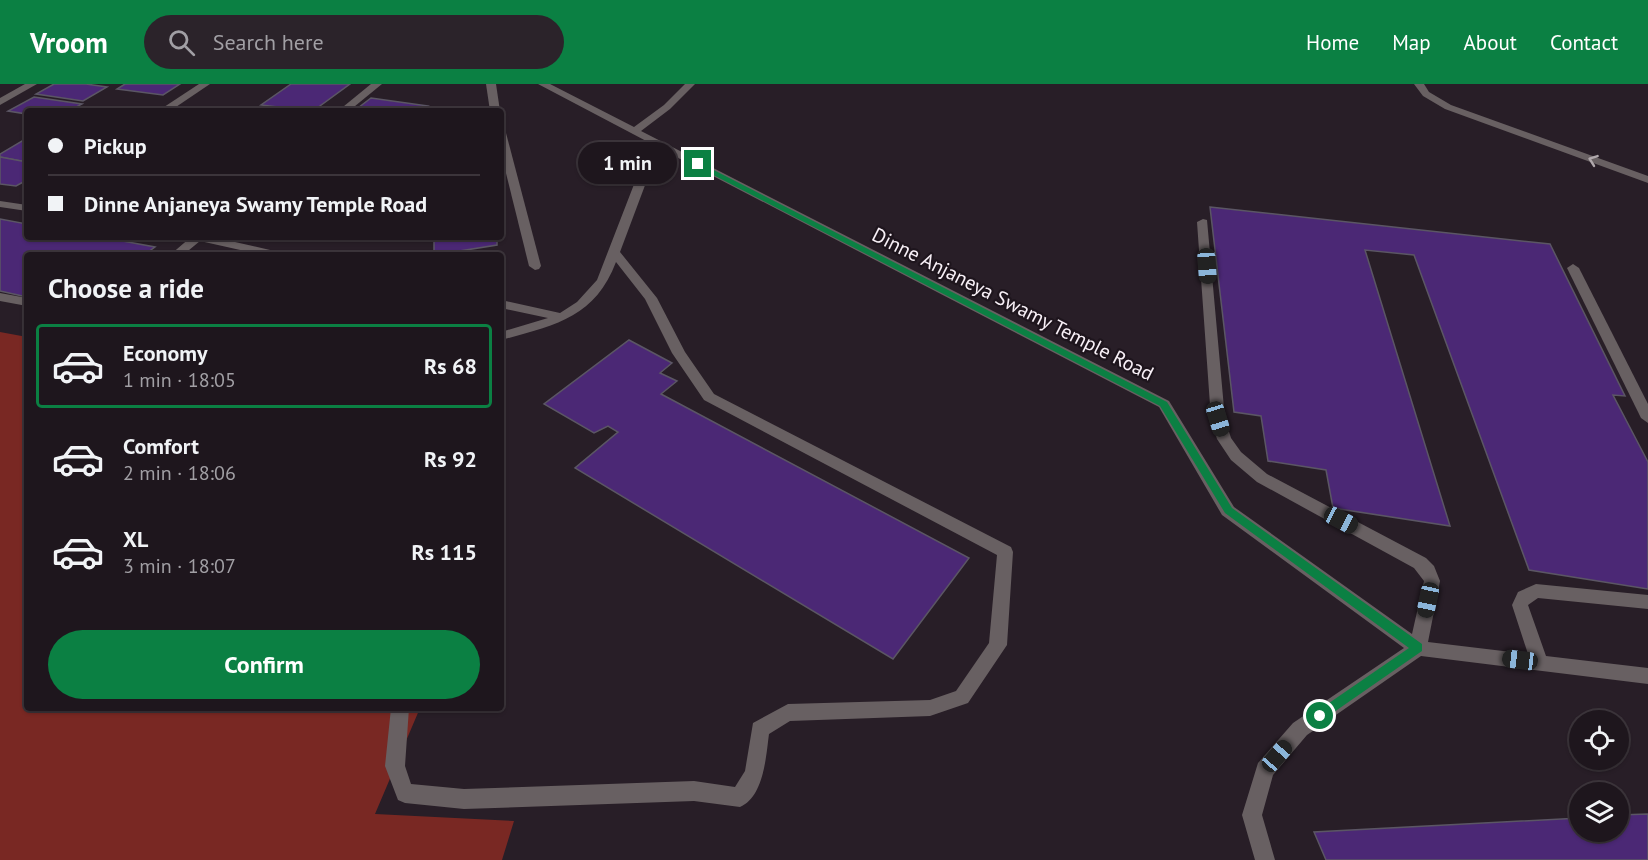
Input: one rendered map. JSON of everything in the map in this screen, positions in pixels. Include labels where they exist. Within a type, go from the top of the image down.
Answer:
[{"type":"street","points":[[0,102],[32,84]]},
{"type":"street","points":[[168,108],[205,84]]},
{"type":"street","points":[[347,108],[378,84]]},
{"type":"street","points":[[491,84],[494,108]]},
{"type":"street","name":"Dinne Anjaneya Swamy Temple Road","points":[[543,84],[1164,404],[1228,511],[1418,648],[1648,676]]},
{"type":"street","points":[[634,131],[667,107],[690,84]]},
{"type":"street","points":[[1419,84],[1426,94],[1448,107],[1648,180]]},
{"type":"street","points":[[504,335],[564,318],[581,308],[594,294],[603,281],[656,142]]},
{"type":"street","points":[[504,145],[535,266]]},
{"type":"street","points":[[0,204],[24,208]]},
{"type":"street","points":[[1203,222],[1218,419],[1224,439],[1236,456],[1262,478],[1420,563],[1432,581],[1418,648],[1300,729],[1265,770],[1252,815],[1265,860]]},
{"type":"street","points":[[180,252],[194,240]]},
{"type":"street","points":[[212,240],[266,252]]},
{"type":"street","points":[[400,711],[395,766],[405,793],[464,799],[694,791],[740,797],[754,774],[760,729],[788,713],[930,708],[962,697],[998,645],[1005,552],[709,397],[679,353],[651,298],[614,252]]},
{"type":"street","points":[[1573,268],[1648,418]]},
{"type":"street","points":[[0,297],[24,301]]},
{"type":"street","points":[[504,305],[564,318]]},
{"type":"street","points":[[1540,663],[1521,605],[1524,597],[1536,591],[1648,602]]},
{"type":"shaded area","points":[[0,332],[24,336],[24,711],[419,711],[375,814],[514,821],[502,860],[0,860]]},
{"type":"building","points":[[54,84],[86,84],[107,87],[83,101],[36,94]]},
{"type":"building","points":[[125,84],[180,84],[163,95],[117,89]]},
{"type":"building","points":[[291,84],[350,84],[317,108],[261,105]]},
{"type":"building","points":[[34,97],[82,104],[75,108],[24,108],[24,114],[8,111]]},
{"type":"building","points":[[371,98],[428,106],[426,108],[358,108]]},
{"type":"building","points":[[24,140],[24,161],[0,157],[0,154]]},
{"type":"building","points":[[0,157],[24,161],[24,182],[16,186],[0,184]]},
{"type":"building","points":[[1210,207],[1550,244],[1625,396],[1613,395],[1648,462],[1648,589],[1529,570],[1414,255],[1365,250],[1450,526],[1333,508],[1326,470],[1268,461],[1261,416],[1234,412]]},
{"type":"building","points":[[0,219],[24,223],[24,240],[117,240],[155,247],[148,252],[24,252],[24,296],[0,291]]},
{"type":"building","points":[[434,240],[497,240],[497,245],[453,252],[434,252]]},
{"type":"building","points":[[629,340],[672,363],[660,373],[677,381],[661,394],[969,558],[893,659],[575,468],[618,432],[608,426],[594,433],[544,404]]},
{"type":"building","points":[[1648,814],[1648,860],[1326,860],[1314,832],[1569,819],[1569,842],[1629,842],[1629,815]]},
{"type":"route","points":[[698,164],[1164,404],[1228,511],[1418,648],[1320,716]]}]
